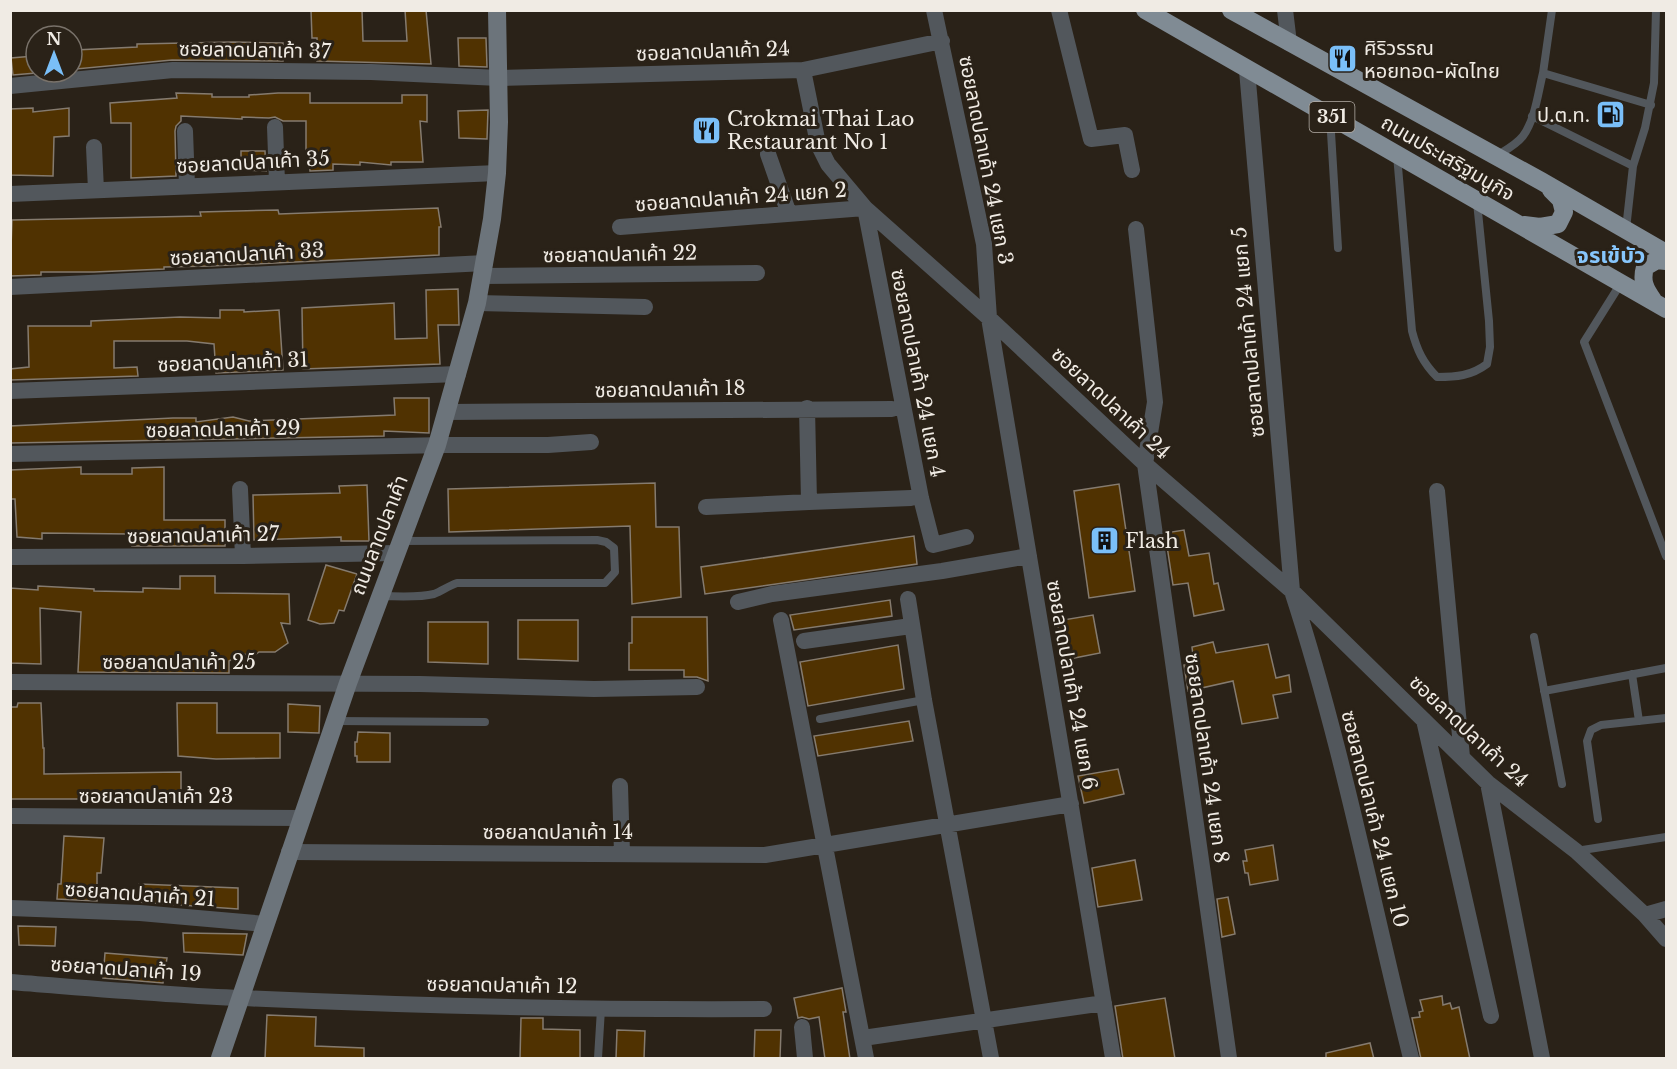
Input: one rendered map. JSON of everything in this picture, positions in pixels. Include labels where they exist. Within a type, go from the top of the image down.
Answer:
[{"type":"main road","name":"ถนนลาดปลาเค้า","points":[[220,1059],[334,721],[437,445],[477,303],[497,173],[499,78],[497,10]]},
{"type":"main road","name":"ถนนประเสริฐมนูกิจ","points":[[1146,10],[1660,305]]},
{"type":"main road","name":"ถนนประเสริฐมนูกิจ","points":[[1231,10],[1541,181],[1666,253]]},
{"type":"main road","points":[[1517,224],[1540,227],[1558,224],[1564,213],[1561,200],[1541,181]]},
{"type":"main road","points":[[1660,305],[1644,288],[1642,276],[1645,267],[1657,260],[1666,261]]},
{"type":"street","name":"ซอยลาดปลาเค้า 24 แยก 3","points":[[934,10],[984,244],[989,318]]},
{"type":"street","points":[[1059,10],[1091,139],[1125,135],[1132,170]]},
{"type":"street","points":[[1285,10],[1289,43]]},
{"type":"street","points":[[803,70],[942,41]]},
{"type":"street","name":"ซอยลาดปลาเค้า 37","points":[[10,86],[173,70],[371,72],[499,78]]},
{"type":"street","name":"ซอยลาดปลาเค้า 24","points":[[499,78],[803,70],[818,144],[828,164],[865,208],[989,318],[1145,464],[1292,591],[1488,783],[1576,851],[1645,915],[1666,939]]},
{"type":"street","name":"ซอยลาดปลาเค้า 24 แยก 5","points":[[1247,70],[1292,591]]},
{"type":"street","points":[[275,127],[277,182]]},
{"type":"street","points":[[185,131],[187,186]]},
{"type":"street","points":[[94,147],[96,190]]},
{"type":"street","points":[[768,154],[789,214]]},
{"type":"street","name":"ซอยลาดปลาเค้า 35","points":[[10,194],[497,173]]},
{"type":"street","name":"ซอยลาดปลาเค้า 24 แยก 2","points":[[620,227],[865,208]]},
{"type":"street","name":"ซอยลาดปลาเค้า 24 แยก 4","points":[[865,208],[921,498],[933,545],[966,537]]},
{"type":"street","name":"ซอยลาดปลาเค้า 24 แยก 8","points":[[1136,229],[1155,402],[1145,464],[1229,1059]]},
{"type":"street","name":"ซอยลาดปลาเค้า 22","points":[[484,269],[757,273]]},
{"type":"street","name":"ซอยลาดปลาเค้า 33","points":[[10,287],[484,269]]},
{"type":"street","points":[[477,303],[645,307]]},
{"type":"street","name":"ซอยลาดปลาเค้า 24 แยก 6","points":[[989,318],[1113,1059]]},
{"type":"street","name":"ซอยลาดปลาเค้า 31","points":[[10,391],[458,374]]},
{"type":"street","points":[[807,408],[810,502]]},
{"type":"street","name":"ซอยลาดปลาเค้า 18","points":[[447,411],[892,409]]},
{"type":"street","name":"ซอยลาดปลาเค้า 29","points":[[10,454],[437,445],[548,445],[591,441]]},
{"type":"street","points":[[240,489],[243,556]]},
{"type":"street","points":[[1437,491],[1462,757]]},
{"type":"street","points":[[706,507],[911,498]]},
{"type":"street","name":"ซอยลาดปลาเค้า 27","points":[[10,557],[243,556],[398,547]]},
{"type":"street","points":[[738,602],[772,594],[942,571],[1029,556]]},
{"type":"street","name":"ซอยลาดปลาเค้า 24 แยก 10","points":[[1292,591],[1312,652],[1356,825],[1411,1059]]},
{"type":"street","points":[[908,599],[924,700],[986,1021],[991,1059]]},
{"type":"street","points":[[781,620],[866,1059]]},
{"type":"street","points":[[804,641],[911,626]]},
{"type":"street","name":"ซอยลาดปลาเค้า 25","points":[[10,682],[448,684],[594,689],[697,687]]},
{"type":"street","points":[[1424,720],[1491,1016]]},
{"type":"street","points":[[1488,783],[1542,1059]]},
{"type":"street","points":[[620,786],[622,853]]},
{"type":"street","name":"ซอยลาดปลาเค้า 14","points":[[289,852],[765,855],[1071,804]]},
{"type":"street","name":"ซอยลาดปลาเค้า 23","points":[[10,816],[302,818]]},
{"type":"street","name":"ซอยลาดปลาเค้า 21","points":[[10,908],[140,913],[266,924]]},
{"type":"street","points":[[1645,915],[1666,909]]},
{"type":"street","name":"ซอยลาดปลาเค้า 19","points":[[10,982],[240,998]]},
{"type":"street","name":"ซอยลาดปลาเค้า 12","points":[[240,998],[601,1009],[764,1009]]},
{"type":"street","points":[[863,1038],[1104,1004]]},
{"type":"street","points":[[802,1027],[805,1059]]},
{"type":"lane","points":[[1496,156],[1515,144],[1524,135],[1532,116],[1543,73],[1552,10]]},
{"type":"lane","points":[[1626,230],[1633,166],[1651,105],[1654,83],[1656,10]]},
{"type":"lane","points":[[1543,73],[1651,105]]},
{"type":"lane","points":[[1330,116],[1338,248]]},
{"type":"lane","points":[[1532,116],[1633,166]]},
{"type":"lane","points":[[1397,155],[1412,331],[1418,352],[1437,377],[1458,377],[1476,373],[1487,364],[1490,347],[1489,321],[1477,201]]},
{"type":"lane","points":[[1621,282],[1584,342],[1666,556]]},
{"type":"lane","points":[[379,596],[428,595],[457,583],[606,583],[615,572],[614,549],[606,542],[597,540],[398,547]]},
{"type":"lane","points":[[1534,637],[1562,784]]},
{"type":"lane","points":[[1544,691],[1666,668]]},
{"type":"lane","points":[[1632,674],[1639,721]]},
{"type":"lane","points":[[819,718],[924,700]]},
{"type":"lane","points":[[1598,819],[1587,741],[1592,730],[1601,725],[1666,718]]},
{"type":"lane","points":[[334,721],[485,722]]},
{"type":"lane","points":[[1576,851],[1666,837]]},
{"type":"lane","points":[[598,1059],[601,1009]]},
{"type":"building","points":[[311,10],[362,10],[363,41],[407,41],[405,10],[426,10],[431,64],[317,61],[317,38],[312,38]]},
{"type":"building","points":[[458,38],[486,38],[487,67],[459,66]]},
{"type":"building","points":[[283,43],[283,61],[172,60],[84,68],[84,50],[137,47],[137,44]]},
{"type":"building","points":[[24,57],[24,74],[13,75],[11,58]]},
{"type":"building","points":[[176,93],[212,94],[212,97],[249,97],[249,95],[278,93],[310,93],[310,103],[402,103],[402,95],[427,95],[427,122],[420,121],[423,162],[391,162],[391,165],[360,162],[360,165],[333,164],[333,170],[310,171],[309,150],[306,150],[306,121],[283,121],[275,117],[242,117],[242,119],[181,116],[181,121],[175,131],[176,176],[131,178],[131,123],[111,123],[110,103],[177,98]]},
{"type":"building","points":[[33,108],[33,112],[69,108],[69,136],[54,137],[53,176],[10,175],[10,109]]},
{"type":"building","points":[[488,110],[487,139],[459,138],[458,111]]},
{"type":"building","points":[[241,151],[265,151],[266,171],[241,170]]},
{"type":"building","points":[[438,208],[441,227],[439,227],[439,255],[94,272],[41,272],[41,275],[10,276],[12,220],[201,216],[200,212],[278,210],[279,214]]},
{"type":"building","points":[[458,289],[459,325],[438,325],[440,364],[303,369],[302,308],[394,303],[395,339],[427,338],[426,290]]},
{"type":"building","points":[[220,310],[244,310],[244,312],[279,310],[283,370],[216,373],[214,344],[187,341],[114,341],[114,368],[137,367],[138,376],[10,380],[10,369],[29,367],[28,326],[91,326],[91,321],[180,317],[220,318]]},
{"type":"building","points":[[394,398],[429,398],[429,433],[384,431],[384,436],[10,443],[10,426],[173,418],[196,418],[196,422],[233,417],[249,421],[395,415]]},
{"type":"building","points":[[81,467],[81,474],[132,474],[132,468],[164,467],[164,520],[225,520],[225,546],[132,546],[131,534],[42,533],[42,539],[17,537],[15,499],[10,499],[10,470]]},
{"type":"building","points":[[655,483],[656,527],[679,527],[681,597],[632,604],[630,526],[449,532],[448,489]]},
{"type":"building","name":"Flash","points":[[1119,484],[1135,591],[1089,598],[1074,491]]},
{"type":"building","points":[[367,485],[369,541],[341,541],[341,537],[254,540],[253,495],[340,493],[339,486]]},
{"type":"building","points":[[1184,530],[1189,556],[1209,553],[1214,584],[1218,583],[1224,610],[1194,616],[1188,583],[1173,585],[1165,533]]},
{"type":"building","points":[[914,536],[917,564],[705,594],[701,567]]},
{"type":"building","points":[[326,565],[357,574],[344,611],[339,610],[334,623],[320,624],[308,620]]},
{"type":"building","points":[[180,576],[215,576],[215,593],[289,594],[290,624],[281,623],[288,643],[275,652],[259,652],[252,657],[242,653],[229,661],[229,673],[78,672],[81,612],[40,608],[41,664],[10,663],[10,588],[38,590],[38,586],[143,592],[143,588],[180,589]]},
{"type":"building","points":[[890,600],[892,616],[794,630],[790,615]]},
{"type":"building","points":[[1093,615],[1100,653],[1064,660],[1057,621]]},
{"type":"building","points":[[632,617],[707,617],[708,681],[697,677],[684,677],[684,670],[629,670]]},
{"type":"building","points":[[518,620],[578,620],[578,661],[518,659]]},
{"type":"building","points":[[428,622],[488,622],[488,664],[428,662]]},
{"type":"building","points":[[1213,642],[1216,653],[1268,644],[1276,678],[1289,675],[1291,692],[1273,695],[1278,718],[1242,724],[1233,681],[1188,691],[1184,665],[1194,663],[1192,647]]},
{"type":"building","points":[[898,645],[904,689],[808,706],[800,662]]},
{"type":"building","points":[[18,703],[41,703],[44,774],[181,772],[181,797],[10,799],[10,707],[17,707]]},
{"type":"building","points":[[177,703],[217,703],[217,733],[280,733],[280,758],[216,759],[178,756]]},
{"type":"building","points":[[288,704],[320,706],[319,733],[288,732]]},
{"type":"building","points":[[909,721],[913,741],[818,756],[814,736]]},
{"type":"building","points":[[358,732],[390,733],[390,762],[357,762],[355,742],[357,742]]},
{"type":"building","points":[[1118,769],[1124,794],[1084,803],[1078,776]]},
{"type":"building","points":[[64,836],[104,838],[101,873],[97,873],[97,901],[57,899],[58,884],[61,884]]},
{"type":"building","points":[[1273,845],[1278,880],[1250,885],[1243,861],[1247,861],[1245,850]]},
{"type":"building","points":[[1135,860],[1142,900],[1098,907],[1092,868]]},
{"type":"building","points":[[139,884],[238,888],[238,909],[138,902]]},
{"type":"building","points":[[1228,897],[1235,934],[1222,937],[1217,899]]},
{"type":"building","points":[[18,926],[56,927],[55,946],[19,945]]},
{"type":"building","points":[[183,933],[247,934],[243,955],[184,952]]},
{"type":"building","points":[[105,953],[167,958],[163,983],[103,978]]},
{"type":"building","points":[[842,988],[850,1059],[825,1059],[819,1017],[798,1018],[794,998]]},
{"type":"building","points":[[1442,996],[1443,1005],[1450,1003],[1452,1009],[1459,1007],[1470,1059],[1421,1059],[1412,1018],[1420,1017],[1419,1012],[1423,1011],[1420,1000]]},
{"type":"building","points":[[1165,998],[1175,1059],[1123,1059],[1115,1006]]},
{"type":"building","points":[[267,1015],[316,1017],[315,1046],[364,1048],[364,1059],[265,1059]]},
{"type":"building","points":[[521,1018],[543,1018],[543,1029],[580,1030],[580,1059],[520,1059]]},
{"type":"building","points":[[617,1030],[645,1031],[644,1059],[616,1059]]},
{"type":"building","points":[[755,1030],[781,1030],[780,1059],[754,1059]]},
{"type":"building","points":[[1370,1043],[1374,1059],[1326,1059],[1326,1053]]},
{"type":"place","name":"ศิริวรรณ หอยทอด-ผัดไทย","points":[[1343,59]]},
{"type":"place","name":"ป.ต.ท.","points":[[1611,115]]},
{"type":"place","name":"Crokmai Thai Lao Restaurant No 1","points":[[706,131]]},
{"type":"place","name":"Flash","points":[[1104,541]]},
{"type":"district","name":"จรเข้บัว","points":[[1611,255]]}]
